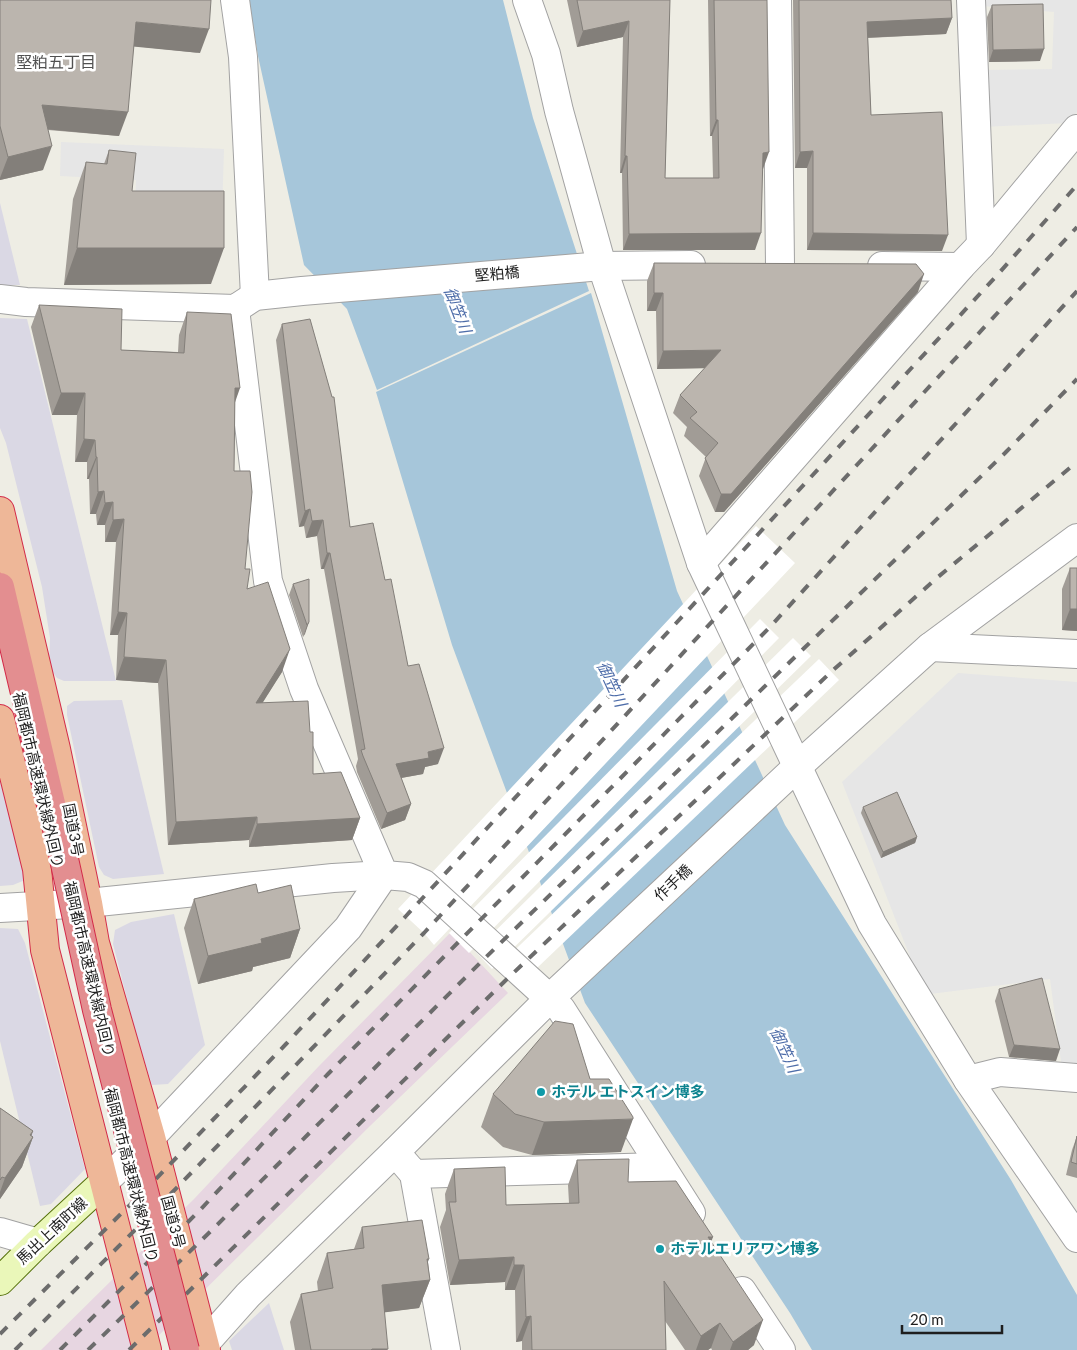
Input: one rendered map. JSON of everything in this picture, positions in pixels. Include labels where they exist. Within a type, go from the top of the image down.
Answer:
[{"type":"highway","name":"国道3号","points":[[0,510],[56,749],[95,943],[151,1136],[199,1348]]},
{"type":"highway","name":"福岡都市高速環状線内回り","points":[[0,587],[97,1010],[199,1348]]},
{"type":"highway","name":"福岡都市高速環状線外回り","points":[[0,618],[112,1103],[177,1350]]},
{"type":"highway","points":[[0,719],[5,761],[38,869],[44,950],[147,1350]]},
{"type":"main road","name":"馬出上南町線","points":[[0,1281],[104,1182]]},
{"type":"street","points":[[235,0],[243,57],[245,302],[268,581],[304,689],[384,875]]},
{"type":"street","points":[[528,0],[546,54],[559,111],[602,266],[701,563],[789,774],[872,924],[968,1080],[1077,1238]]},
{"type":"street","points":[[777,0],[780,265]]},
{"type":"street","points":[[971,0],[981,245]]},
{"type":"street","points":[[701,563],[981,245],[1077,129]]},
{"type":"street","name":"堅粕橋","points":[[0,299],[26,302],[245,302],[302,291],[602,266],[713,265]]},
{"type":"street","points":[[751,265],[808,265]]},
{"type":"street","points":[[856,266],[960,267]]},
{"type":"street","name":"作手橋","points":[[199,1348],[248,1295],[789,774],[930,647],[1077,538]]},
{"type":"street","points":[[930,647],[1077,654]]},
{"type":"street","points":[[104,1182],[151,1136],[348,928],[384,875]]},
{"type":"street","points":[[0,908],[88,903],[332,878],[384,875],[408,876],[424,884],[559,997],[660,1167],[704,1233]]},
{"type":"street","points":[[968,1080],[1000,1072],[1077,1078]]},
{"type":"street","points":[[396,1152],[414,1174],[446,1350]]},
{"type":"street","points":[[414,1174],[660,1167]]},
{"type":"street","points":[[0,1232],[38,1243]]},
{"type":"street","points":[[726,1267],[781,1350]]},
{"type":"shaded area","points":[[983,0],[1077,0],[1077,112],[1068,123],[983,127],[983,70],[1052,69],[1054,12],[983,6]]},
{"type":"shaded area","points":[[61,142],[224,149],[222,213],[135,209],[136,180],[60,176]]},
{"type":"shaded area","points":[[0,203],[20,285],[0,285]]},
{"type":"shaded area","points":[[0,318],[27,319],[116,681],[64,681],[57,678],[49,667],[50,638],[42,587],[6,443],[0,428]]},
{"type":"shaded area","points":[[958,673],[1077,682],[1077,1078],[1063,1077],[1050,979],[930,994],[914,967],[842,782]]},
{"type":"shaded area","points":[[122,700],[164,874],[113,879],[104,875],[99,867],[67,715],[67,706],[74,701]]},
{"type":"shaded area","points":[[0,777],[25,880],[13,885],[0,886]]},
{"type":"shaded area","points":[[174,914],[205,1045],[168,1084],[152,1085],[136,1034],[113,944],[115,930],[131,922]]},
{"type":"shaded area","points":[[0,928],[18,929],[25,943],[85,1169],[51,1204],[40,1206],[0,1041]]},
{"type":"shaded area","points":[[451,932],[508,993],[371,1125],[144,1350],[41,1350],[194,1199],[319,1066]]},
{"type":"shaded area","points":[[269,1303],[284,1350],[232,1350],[229,1341]]},
{"type":"water","name":"御笠川","points":[[249,0],[503,0],[533,118],[589,291],[377,390],[347,309],[304,265],[258,56]]},
{"type":"water","name":"御笠川","points":[[591,293],[677,591],[785,825],[1011,1180],[1077,1295],[1077,1350],[812,1350],[790,1313],[585,1003],[452,645],[376,392]]},
{"type":"pier","points":[[756,526],[795,563],[434,945],[398,909]]},
{"type":"pier","points":[[760,619],[779,638],[469,953],[449,933]]},
{"type":"pier","points":[[793,638],[811,656],[492,969],[475,951]]},
{"type":"pier","points":[[819,659],[839,680],[516,988],[496,968]]},
{"type":"building","points":[[0,0],[211,0],[209,29],[136,22],[128,112],[42,105],[52,146],[8,157],[0,126]]},
{"type":"building","points":[[577,0],[670,0],[665,178],[719,178],[714,0],[767,0],[769,152],[763,153],[761,233],[629,234],[627,156],[625,156],[629,21],[583,31]]},
{"type":"building","points":[[799,0],[951,0],[952,18],[867,22],[871,115],[942,112],[948,235],[813,233],[813,151],[800,152]]},
{"type":"building","points":[[1043,4],[1044,49],[993,50],[992,5]]},
{"type":"building","points":[[109,150],[136,153],[132,191],[224,191],[224,248],[77,248],[86,162],[107,164]]},
{"type":"building","points":[[654,263],[916,264],[924,274],[731,494],[721,494],[705,458],[718,443],[690,418],[697,412],[680,395],[721,350],[663,351],[663,293],[654,293]]},
{"type":"building","points":[[39,305],[122,309],[121,350],[184,353],[187,312],[231,314],[240,388],[235,388],[234,471],[250,471],[252,492],[245,569],[250,569],[247,589],[268,582],[290,649],[256,703],[308,701],[310,732],[313,732],[313,774],[341,772],[360,818],[257,824],[257,817],[176,822],[166,660],[124,657],[127,613],[118,612],[124,519],[113,520],[113,502],[105,503],[104,491],[98,492],[95,440],[84,439],[85,393],[61,393]]},
{"type":"building","points":[[310,319],[332,397],[334,397],[350,527],[373,523],[385,580],[391,579],[408,666],[419,664],[444,748],[428,752],[429,758],[396,764],[411,804],[387,813],[361,750],[365,749],[330,553],[327,553],[323,520],[312,521],[310,509],[305,511],[282,324]]},
{"type":"building","points":[[1070,568],[1077,568],[1077,609],[1070,609]]},
{"type":"building","points":[[309,579],[309,622],[307,625],[293,584]]},
{"type":"building","points":[[897,792],[917,837],[883,852],[863,807]]},
{"type":"building","points":[[256,884],[258,893],[291,885],[300,929],[261,939],[262,943],[208,956],[194,899]]},
{"type":"building","points":[[1042,978],[1060,1049],[1014,1045],[999,989]]},
{"type":"building","points":[[555,1021],[573,1024],[590,1079],[609,1079],[633,1119],[544,1122],[515,1114],[493,1094]]},
{"type":"building","points":[[0,1108],[33,1131],[30,1135],[33,1137],[5,1178],[2,1177],[0,1180]]},
{"type":"building","points":[[1077,1136],[1077,1164],[1071,1162]]},
{"type":"building","points":[[629,1159],[628,1182],[676,1181],[713,1237],[708,1237],[763,1320],[733,1342],[720,1323],[701,1336],[664,1281],[666,1350],[532,1350],[531,1316],[526,1317],[524,1265],[514,1265],[514,1257],[459,1260],[449,1202],[456,1202],[454,1169],[505,1167],[506,1205],[579,1203],[577,1160]]},
{"type":"building","points":[[422,1220],[429,1259],[427,1259],[430,1280],[382,1285],[388,1349],[311,1350],[301,1294],[333,1288],[327,1253],[364,1248],[362,1227]]},
{"type":"railway","points":[[0,1334],[151,1184],[406,916],[1000,272],[1077,185]]},
{"type":"railway","points":[[15,1350],[159,1206],[424,933],[1077,227]]},
{"type":"railway","points":[[60,1350],[200,1210],[327,1075],[769,628],[1077,291]]},
{"type":"railway","points":[[88,1350],[214,1228],[483,960],[1005,453],[1077,379]]},
{"type":"railway","points":[[129,1350],[507,979],[831,672],[938,577],[1077,462]]},
{"type":"place","name":"ホテル エトスイン博多","points":[[541,1092]]},
{"type":"place","name":"ホテルエリアワン博多","points":[[660,1249]]},
{"type":"district","name":"堅粕五丁目","points":[[56,62]]}]
